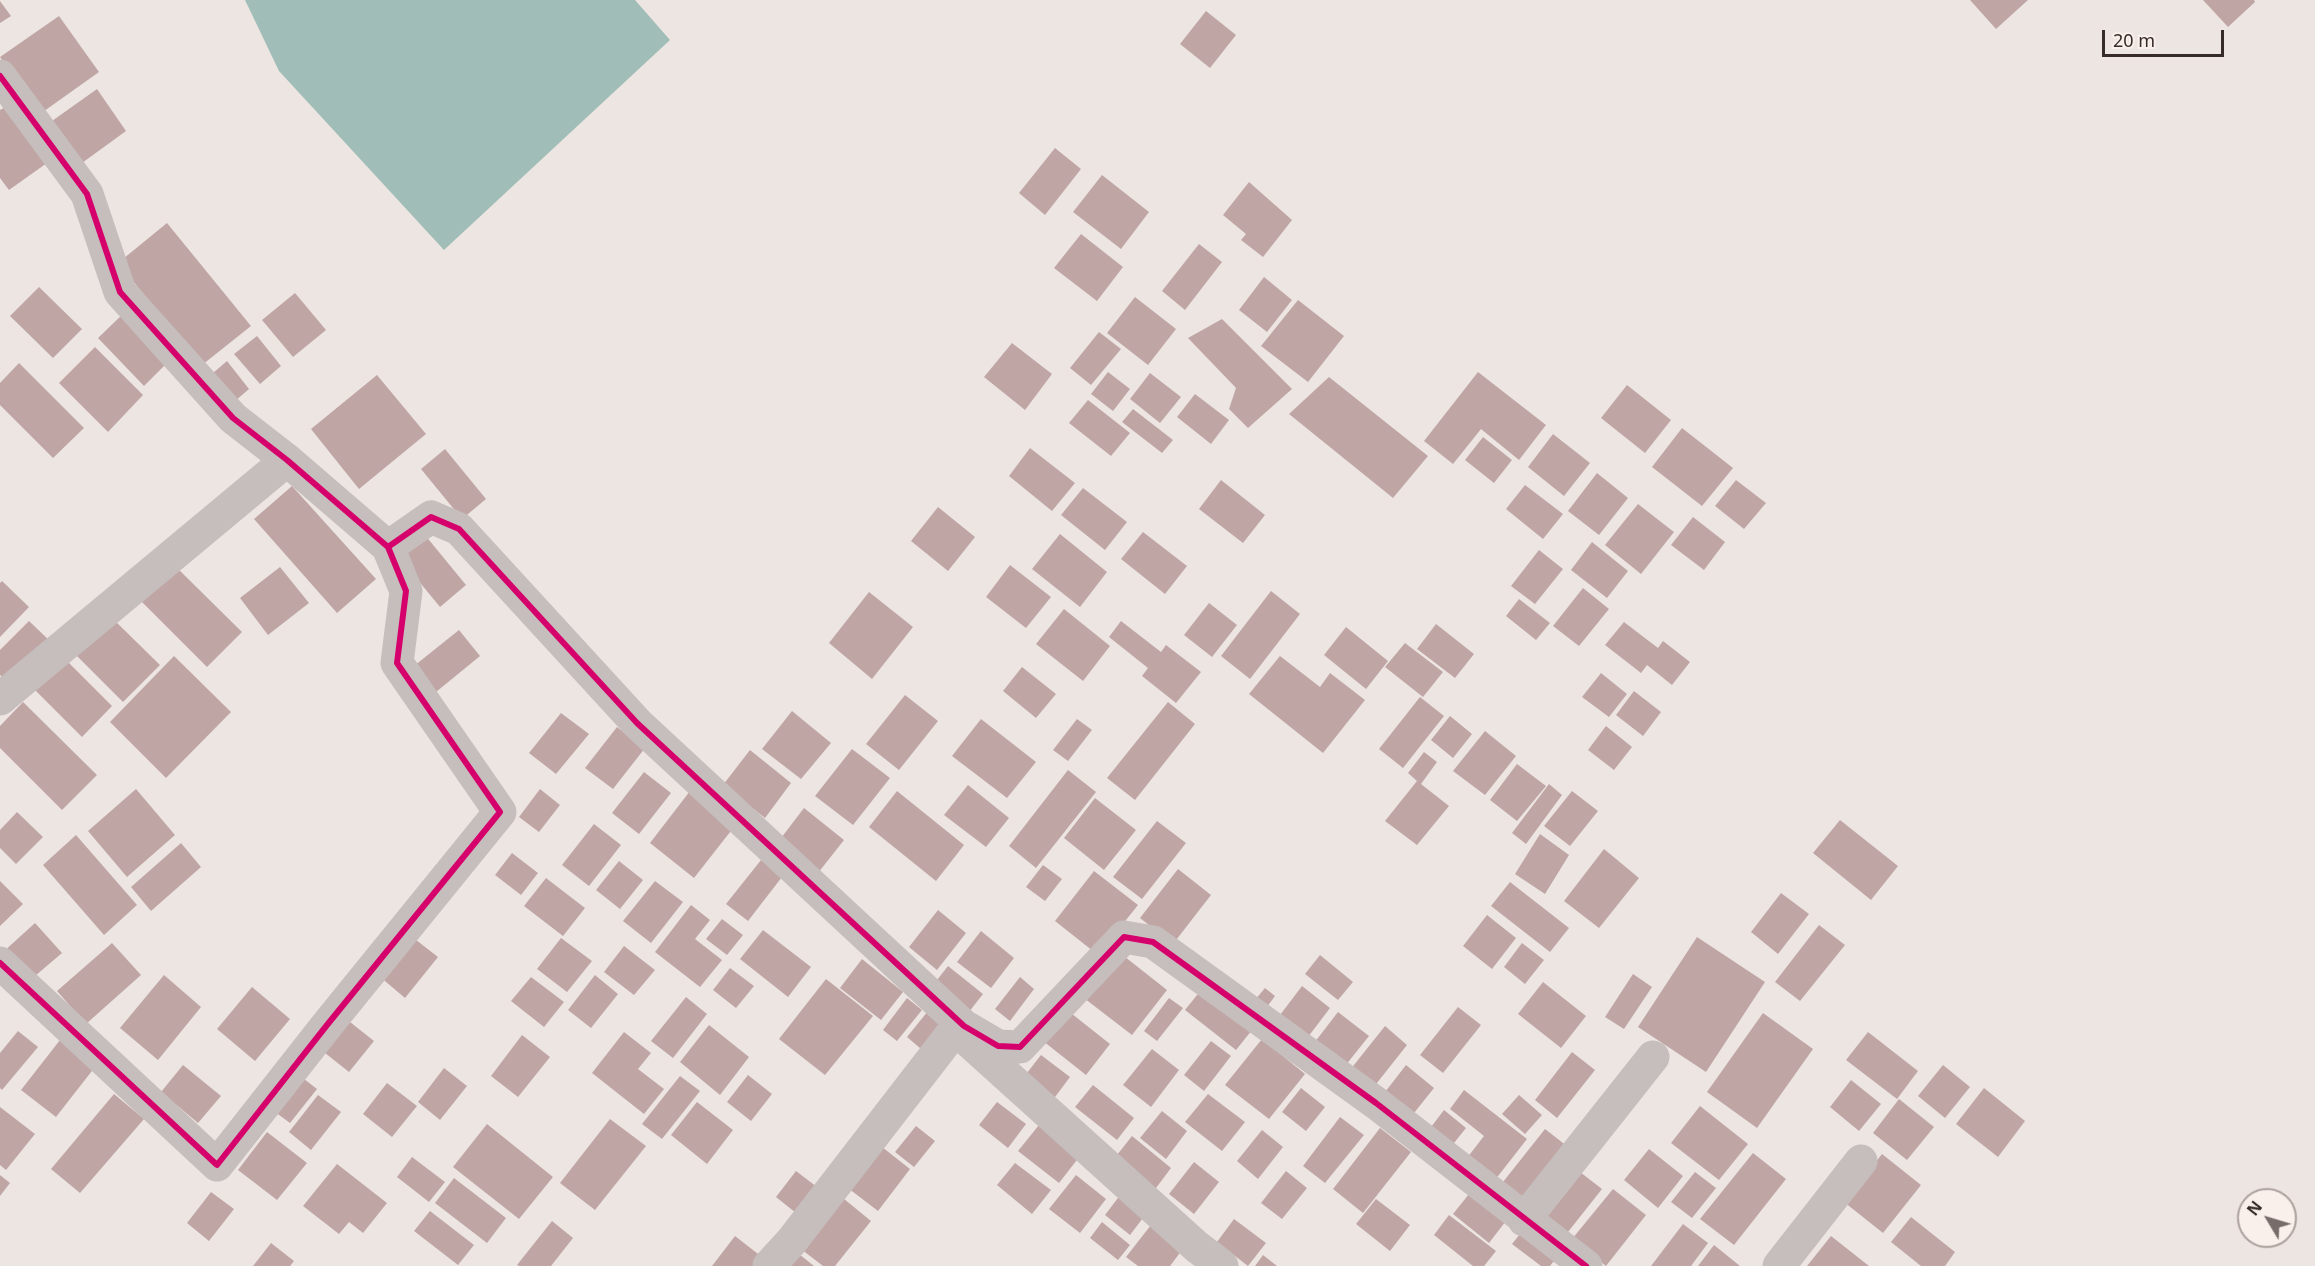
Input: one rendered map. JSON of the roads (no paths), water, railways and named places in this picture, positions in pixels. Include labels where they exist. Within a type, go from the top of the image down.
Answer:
[{"type":"street","points":[[0,76],[87,194],[120,292],[233,418],[287,460],[388,547],[406,591],[397,663],[501,812],[327,1025],[218,1165],[0,963]]},
{"type":"street","points":[[0,699],[287,460]]},
{"type":"street","points":[[388,547],[431,517],[459,529],[638,723],[964,1026],[998,1046],[1020,1047],[1124,937],[1153,942],[1376,1103],[1586,1266]]},
{"type":"street","points":[[769,1266],[792,1242],[950,1036],[955,1035],[963,1036],[1197,1247],[1222,1266]]},
{"type":"street","points":[[1524,1220],[1653,1057]]},
{"type":"street","points":[[1779,1266],[1861,1161]]},
{"type":"water","points":[[245,0],[635,0],[670,40],[444,250],[279,71]]}]
